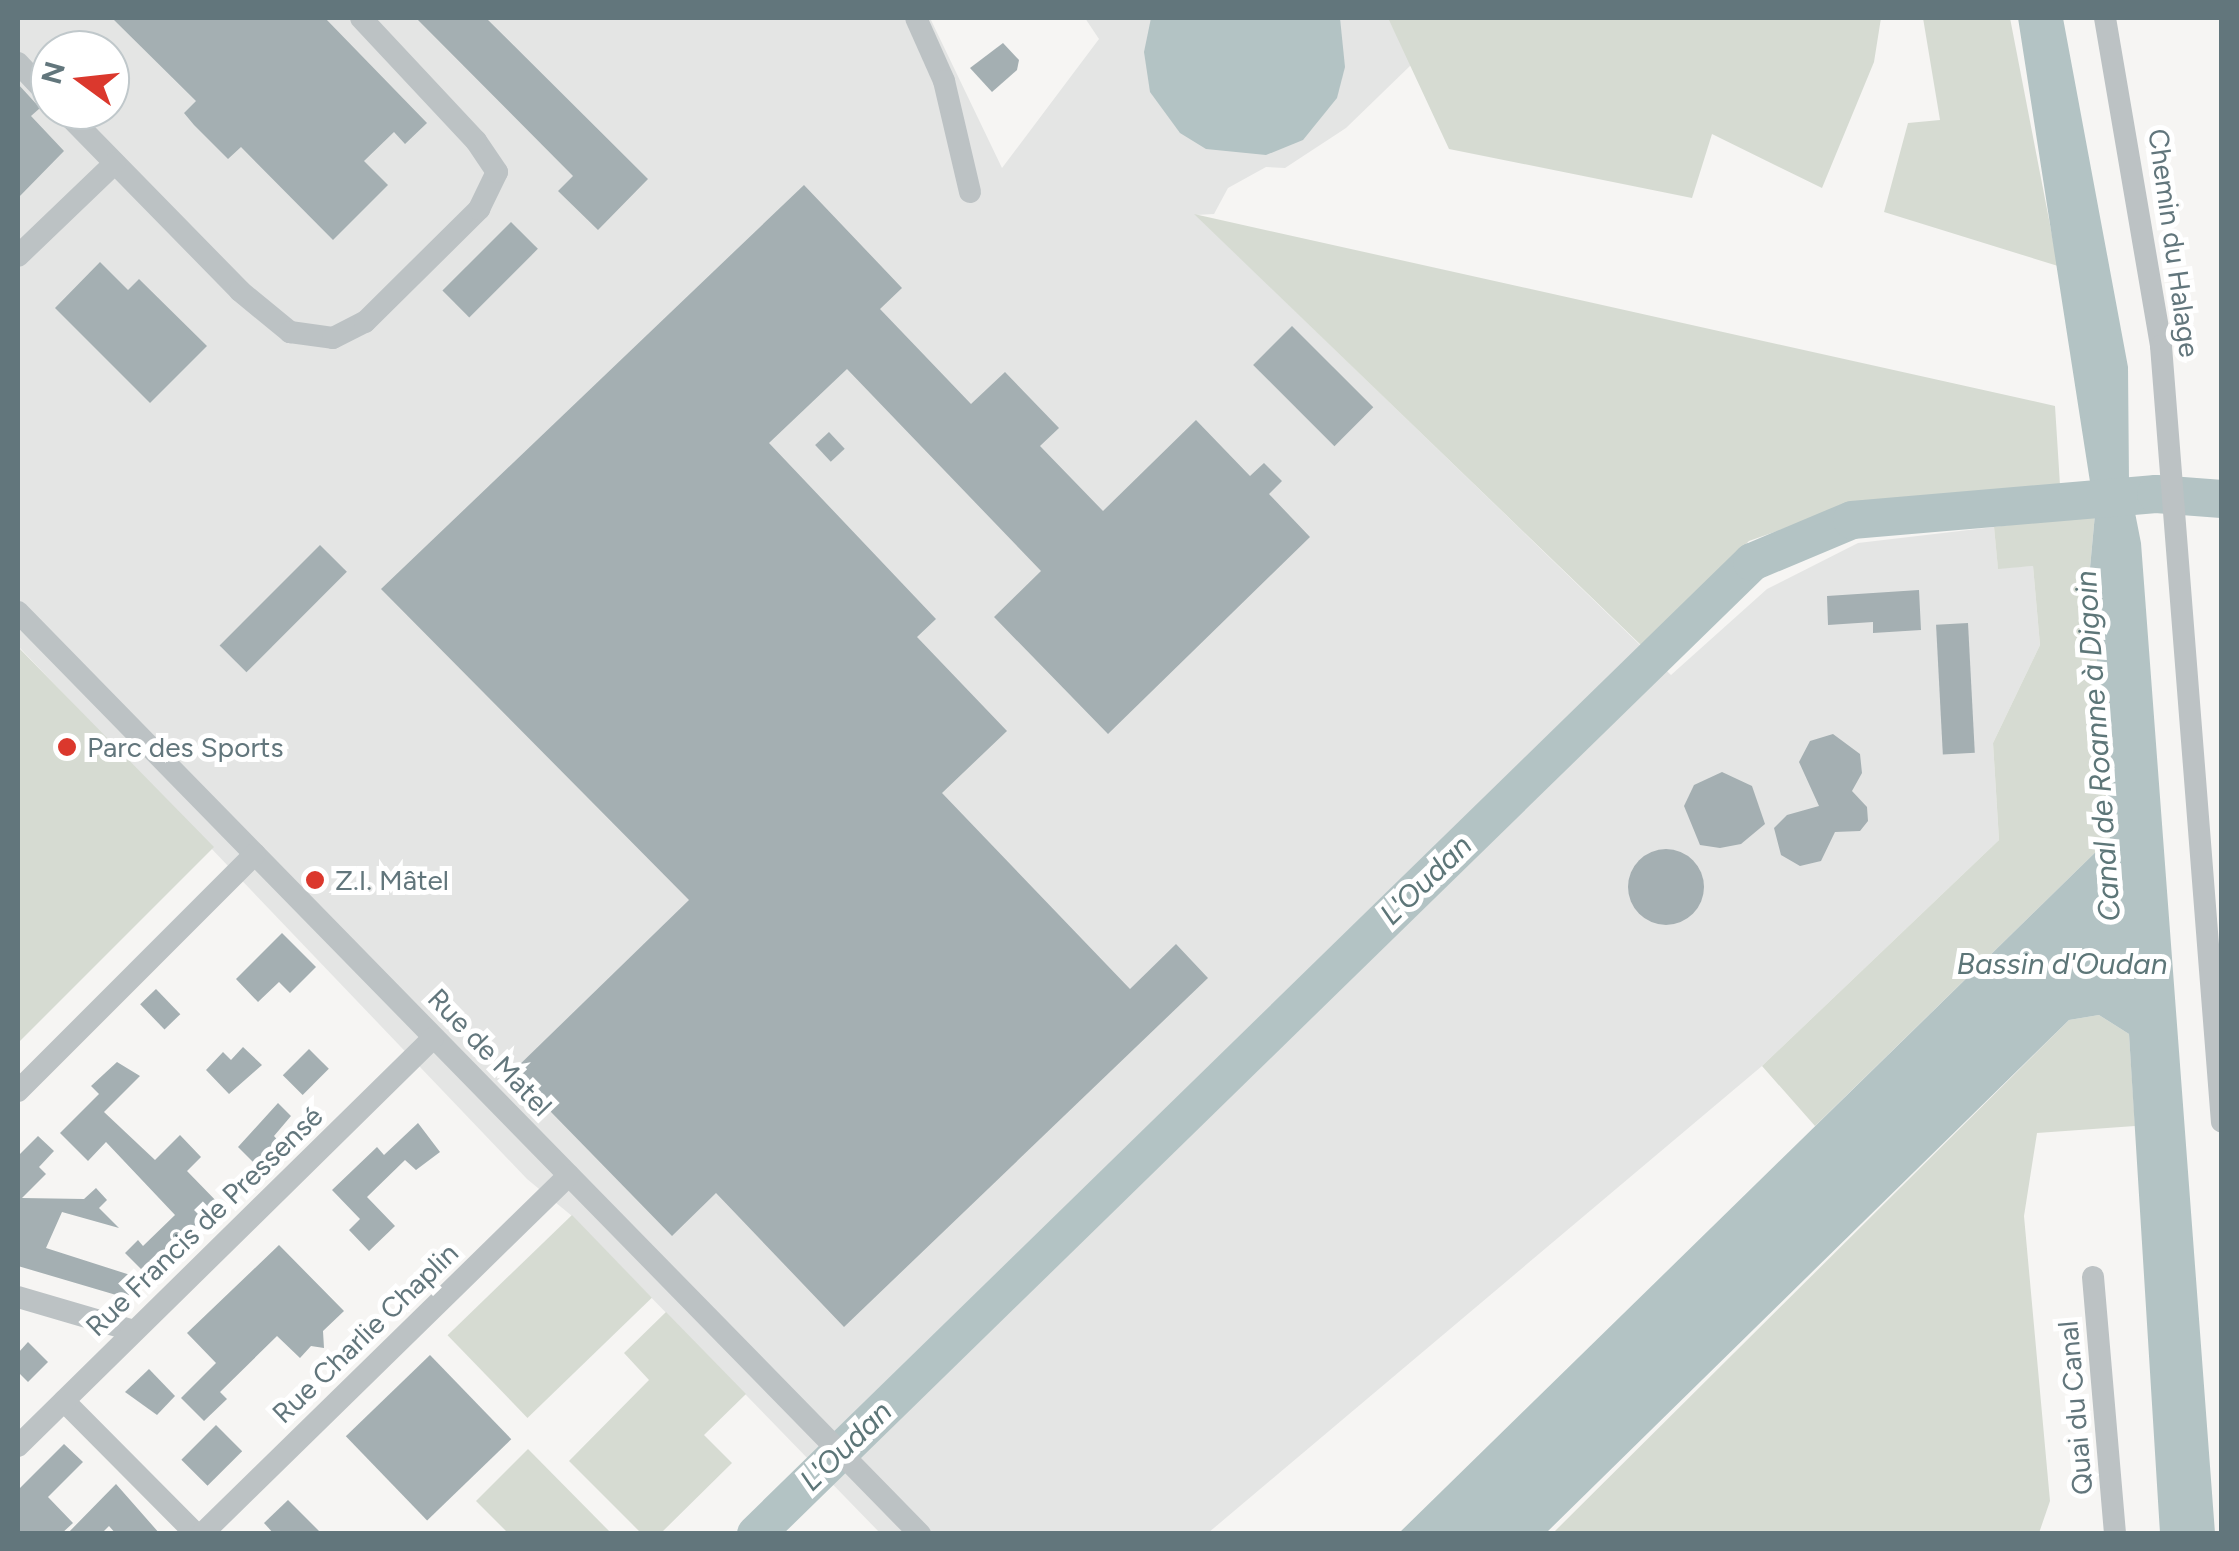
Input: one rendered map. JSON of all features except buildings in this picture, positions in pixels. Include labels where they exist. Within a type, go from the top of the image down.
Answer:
[{"type":"street","points":[[82,130],[290,332],[333,338],[365,322],[478,209],[496,172],[476,140],[361,18]]},
{"type":"street","points":[[916,18],[944,81],[970,192]]},
{"type":"street","name":"Chemin du Halage","points":[[2105,18],[2156,296],[2222,1122]]},
{"type":"street","points":[[18,256],[115,164]]},
{"type":"street","name":"Rue de Matel","points":[[18,612],[920,1534]]},
{"type":"street","points":[[18,1092],[255,854]]},
{"type":"street","name":"Rue Francis de Pressensé","points":[[18,1446],[433,1038]]},
{"type":"street","name":"Rue Charlie Chaplin","points":[[199,1534],[569,1175]]},
{"type":"street","name":"Quai du Canal","points":[[2093,1278],[2114,1534]]},
{"type":"street","points":[[18,1297],[134,1331]]},
{"type":"street","points":[[64,1401],[199,1534]]},
{"type":"shaded area","points":[[18,18],[930,18],[1002,168],[1099,39],[1085,18],[1388,18],[1412,64],[1346,128],[1285,168],[1266,167],[1228,188],[1214,214],[1196,215],[1671,675],[1767,589],[1858,543],[1994,527],[1998,568],[2033,566],[2040,645],[1993,743],[1999,840],[1762,1066],[1208,1533],[880,1533],[572,1216],[527,1179],[18,646]]},
{"type":"shaded area","points":[[1388,18],[1881,18],[1874,62],[1822,188],[1712,134],[1692,198],[1449,149]]},
{"type":"shaded area","points":[[1923,18],[2010,18],[2058,266],[1884,212],[1908,123],[1940,120]]},
{"type":"shaded area","points":[[1194,214],[2055,406],[2060,485],[1847,506],[1749,541],[1643,647]]},
{"type":"shaded area","points":[[2095,514],[2090,568],[2110,838],[1815,1126],[1762,1066],[1999,840],[1993,743],[2040,645],[2033,566],[1998,569],[1994,527]]},
{"type":"shaded area","name":"Parc des Sports","points":[[18,647],[214,847],[18,1043]]},
{"type":"shaded area","points":[[2099,1015],[2129,1034],[2135,1126],[2037,1133],[2024,1216],[2050,1501],[2039,1533],[1552,1534],[2069,1020]]},
{"type":"shaded area","points":[[572,1215],[652,1298],[527,1418],[448,1335]]},
{"type":"shaded area","points":[[666,1312],[746,1394],[704,1435],[732,1463],[661,1533],[641,1533],[569,1461],[649,1380],[624,1353]]},
{"type":"shaded area","points":[[528,1449],[611,1533],[508,1533],[476,1501]]},
{"type":"water","points":[[1151,18],[1340,18],[1345,67],[1337,98],[1303,140],[1266,155],[1206,149],[1180,133],[1150,92],[1144,52]]},
{"type":"water","name":"Bassin d'Oudan","points":[[2018,18],[2063,18],[2128,367],[2129,482],[2141,543],[2215,1533],[2160,1533],[2129,1034],[2099,1015],[2069,1020],[1546,1533],[1399,1533],[2110,838],[2090,568],[2095,514]]},
{"type":"waterway","name":"L'Oudan","points":[[756,1534],[1752,562],[1852,520],[2156,494],[2222,499]]},
{"type":"place","name":"Parc des Sports","points":[[67,747]]},
{"type":"place","name":"Z.I. Mâtel","points":[[315,880]]},
{"type":"water label","name":"Canal de Roanne à Digoin","points":[[2098,746]]}]
